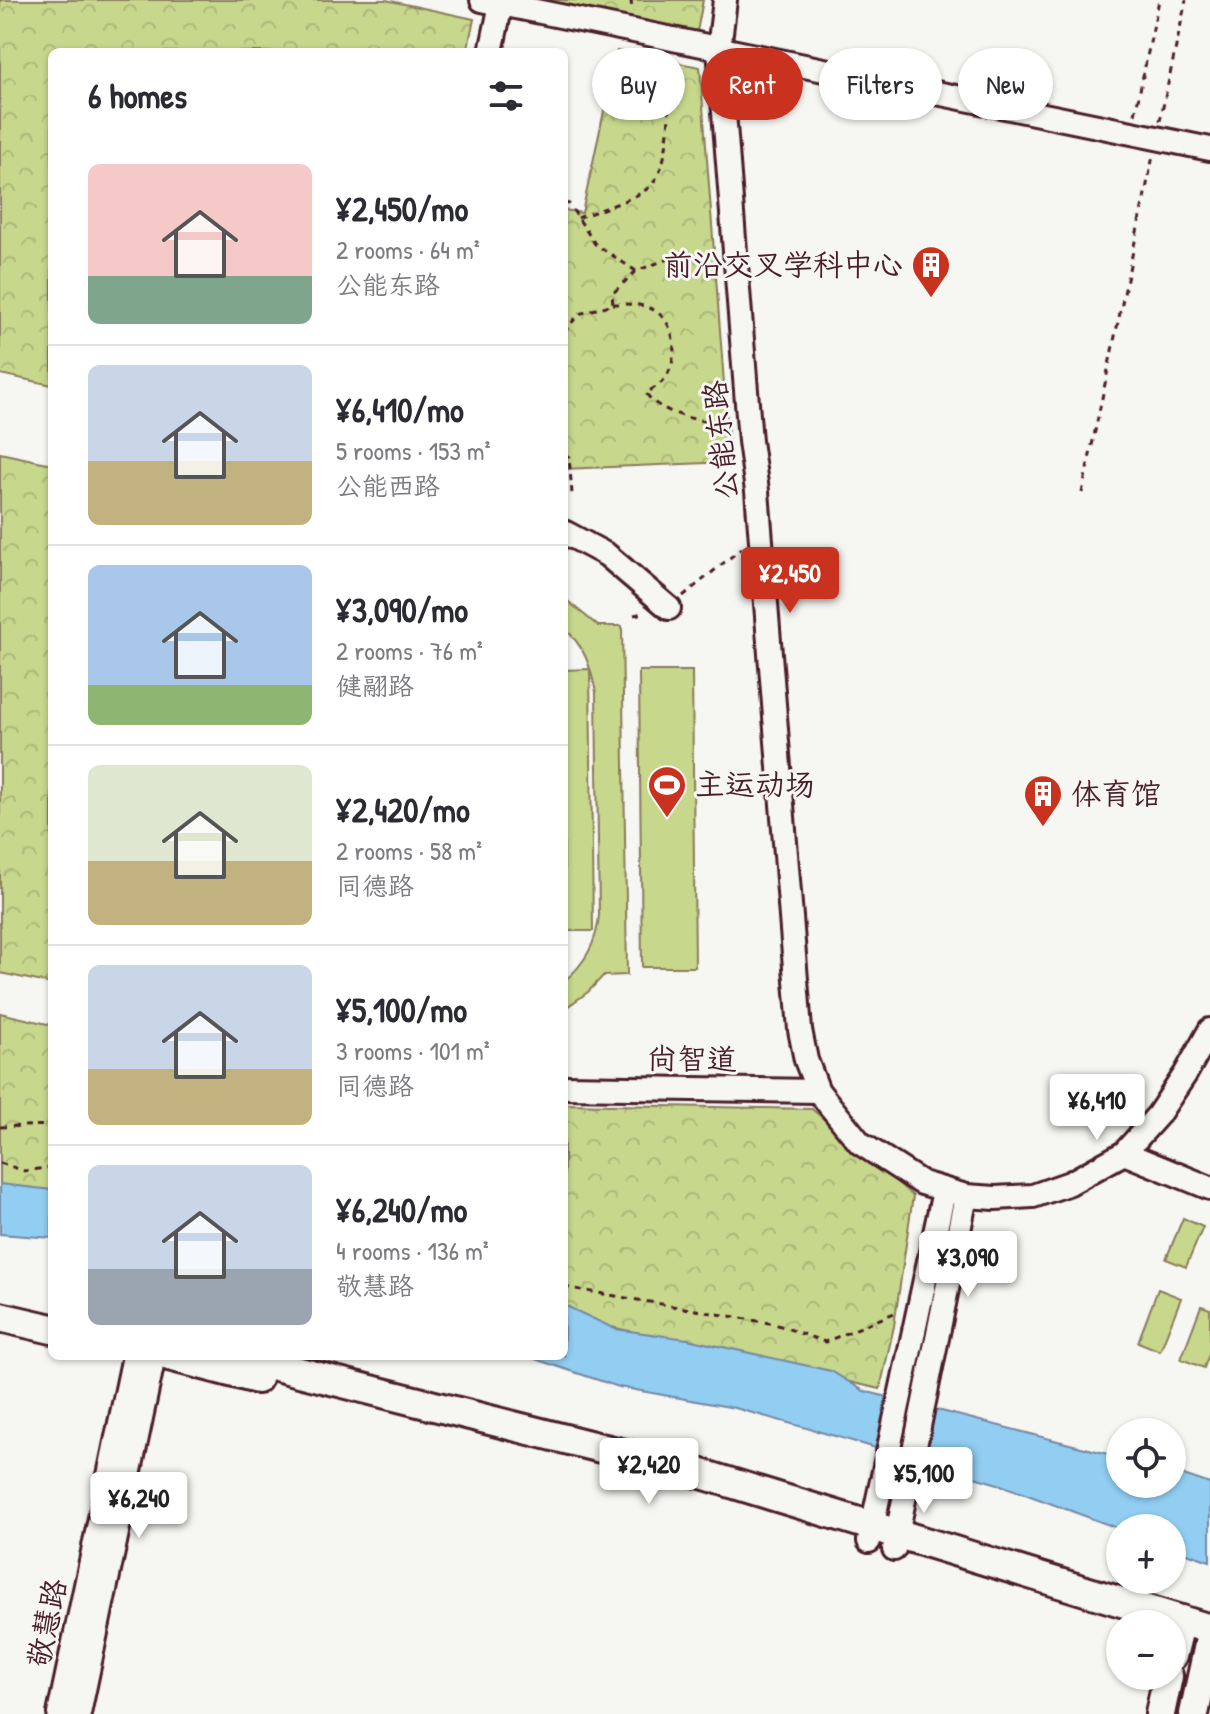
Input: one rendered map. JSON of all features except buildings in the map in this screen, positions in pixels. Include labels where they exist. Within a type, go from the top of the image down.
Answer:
[{"type":"main road","points":[[0,1300],[48,1310]]},
{"type":"main road","points":[[0,1317],[48,1328]]},
{"type":"main road","points":[[185,1360],[883,1537],[1106,1613]]},
{"type":"main road","points":[[252,1360],[692,1471],[1106,1613]]},
{"type":"main road","points":[[1186,1637],[1210,1640],[1194,1714]]},
{"type":"main road","points":[[1160,1714],[1165,1690]]},
{"type":"street","name":"公能东路","points":[[719,48],[725,0]]},
{"type":"street","points":[[491,48],[492,2],[714,48]]},
{"type":"street","points":[[803,66],[1210,149]]},
{"type":"street","name":"公能东路","points":[[725,120],[800,1030],[806,1060],[818,1091],[860,1143],[922,1183],[955,1194]]},
{"type":"street","points":[[568,534],[607,555],[669,608]]},
{"type":"street","points":[[955,1194],[995,1198],[1033,1196],[1070,1183],[1124,1153],[1158,1115],[1210,1030]]},
{"type":"street","name":"尚智道","points":[[568,1087],[818,1091]]},
{"type":"street","points":[[1124,1153],[1210,1188]]},
{"type":"street","points":[[883,1537],[886,1466],[903,1385],[921,1302],[955,1194]]},
{"type":"street","points":[[883,1537],[908,1473],[926,1392],[955,1194]]},
{"type":"street","name":"敬慧路","points":[[59,1714],[133,1360]]},
{"type":"street","name":"敬慧路","points":[[79,1714],[153,1360]]},
{"type":"path","points":[[1131,133],[1159,0]]},
{"type":"path","points":[[1082,493],[1186,0]]},
{"type":"path","points":[[578,218],[649,188],[665,157],[669,103],[667,39]]},
{"type":"path","points":[[568,204],[595,244],[636,271]]},
{"type":"path","points":[[613,304],[612,294],[636,271],[679,255],[735,254]]},
{"type":"path","points":[[568,327],[579,314],[613,304],[638,304],[657,312],[671,328],[672,364],[662,382],[646,393],[650,400],[678,415],[715,423],[748,420]]},
{"type":"path","points":[[568,456],[572,494]]},
{"type":"path","points":[[669,608],[760,533]]},
{"type":"path","points":[[0,1127],[48,1125]]},
{"type":"path","points":[[0,1163],[25,1171],[48,1168]]},
{"type":"path","points":[[568,1288],[775,1324],[825,1342],[921,1302]]},
{"type":"green space","points":[[0,0],[386,0],[474,19],[468,48],[48,48],[48,384],[0,374]]},
{"type":"green space","points":[[524,0],[703,0],[696,37]]},
{"type":"green space","points":[[685,64],[700,67],[701,120],[704,120],[730,462],[568,469],[568,211],[582,213],[602,120],[685,120]]},
{"type":"green space","points":[[0,453],[48,463],[48,983],[0,973]]},
{"type":"green space","name":"主运动场","points":[[568,601],[598,626],[622,626],[627,975],[603,976],[568,1006],[568,977],[589,952],[599,915],[596,692],[586,657],[568,632]]},
{"type":"green space","points":[[590,669],[593,931],[568,931],[568,670]]},
{"type":"green space","name":"主运动场","points":[[639,671],[692,671],[695,967],[642,967]]},
{"type":"green space","points":[[0,1013],[48,1024],[48,1196],[0,1185]]},
{"type":"green space","points":[[568,1104],[812,1109],[913,1196],[894,1326],[880,1389],[568,1317]]},
{"type":"green space","points":[[1183,1218],[1203,1227],[1186,1267],[1166,1259]]},
{"type":"green space","points":[[1158,1289],[1181,1298],[1160,1351],[1138,1342]]},
{"type":"green space","points":[[1201,1306],[1210,1309],[1210,1351],[1204,1368],[1181,1359]]},
{"type":"water","points":[[0,1184],[48,1190],[48,1238],[0,1234]]},
{"type":"water","points":[[568,1307],[615,1329],[687,1339],[831,1371],[864,1391],[1106,1453],[1106,1498],[1186,1498],[1186,1476],[1210,1484],[1210,1561],[1186,1553],[1186,1514],[1106,1514],[1106,1524],[998,1484],[735,1408],[619,1387],[538,1360],[568,1360]]},
{"type":"place","name":"前沿交叉学科中心","points":[[931,299]]},
{"type":"place","name":"主运动场","points":[[667,819]]},
{"type":"place","name":"体育馆","points":[[1043,828]]}]
